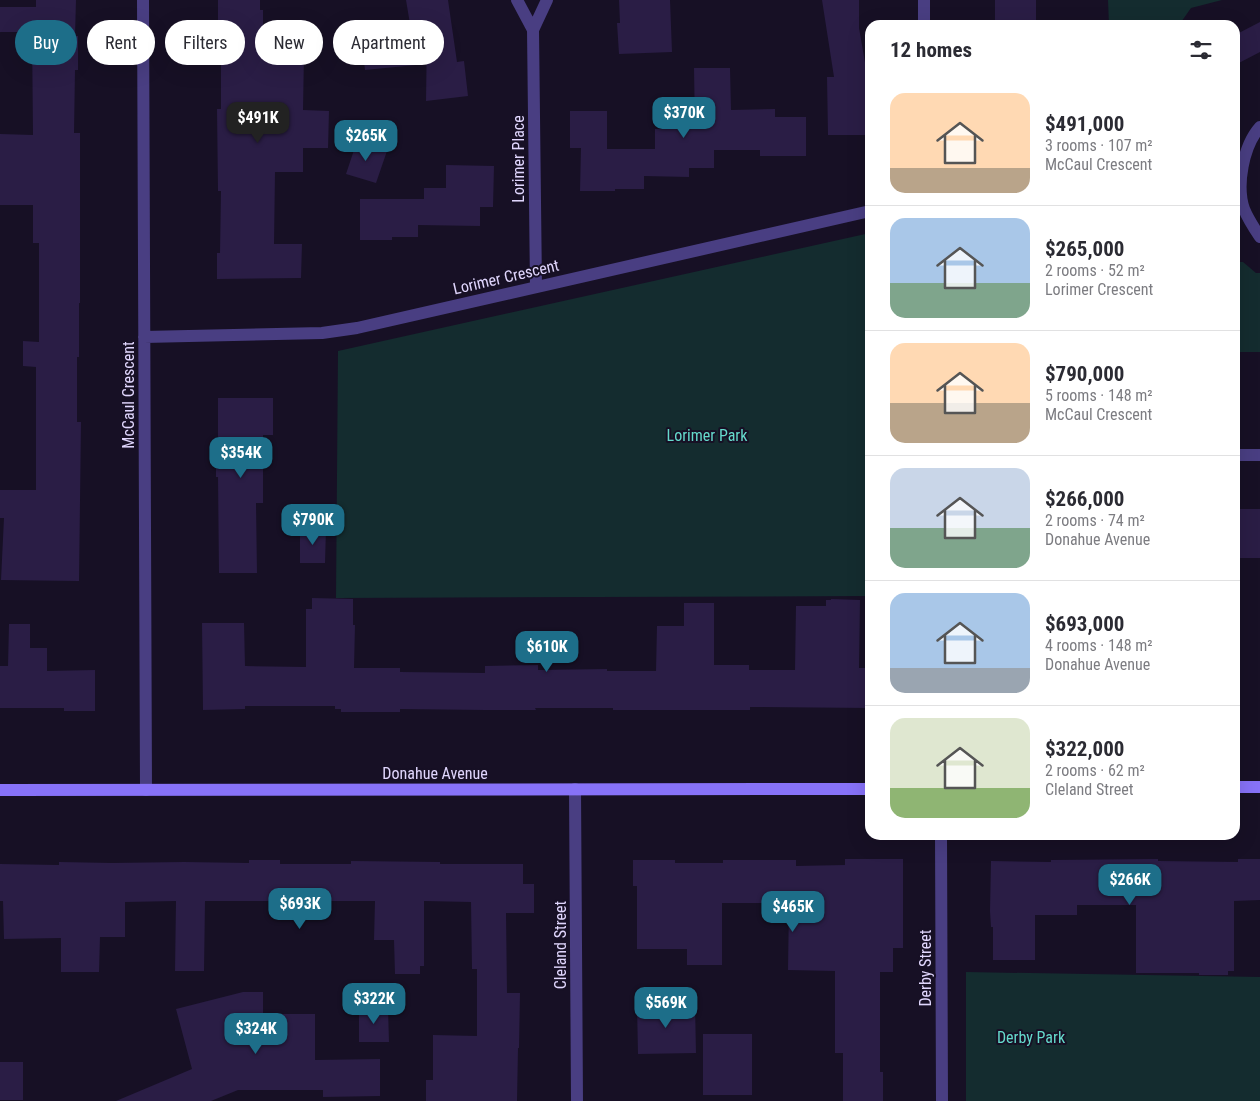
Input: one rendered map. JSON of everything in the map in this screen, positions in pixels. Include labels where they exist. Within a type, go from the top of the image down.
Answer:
[{"type":"street","name":"McCaul Crescent","points":[[142,0],[146,790]]},
{"type":"street","name":"Lorimer Place","points":[[517,0],[533,30]]},
{"type":"street","name":"Lorimer Place","points":[[536,287],[533,30],[547,0]]},
{"type":"street","points":[[924,0],[924,20]]},
{"type":"street","points":[[1260,127],[1248,147],[1243,166],[1241,188],[1244,208],[1252,226],[1260,236]]},
{"type":"street","name":"Lorimer Crescent","points":[[144,337],[322,333],[357,328],[865,212]]},
{"type":"street","points":[[1240,455],[1260,455]]},
{"type":"street","points":[[1240,787],[1260,787]]},
{"type":"street","name":"Cleland Street","points":[[575,789],[577,1101]]},
{"type":"street","name":"Donahue Avenue","points":[[0,790],[865,789]]},
{"type":"street","name":"Derby Street","points":[[941,840],[942,1101]]},
{"type":"green space","points":[[1108,0],[1222,0],[1191,8],[1183,20],[1109,20]]},
{"type":"green space","name":"Lorimer Park","points":[[865,234],[865,596],[336,598],[338,351]]},
{"type":"green space","points":[[1240,262],[1243,262],[1256,273],[1260,273],[1260,352],[1240,352]]},
{"type":"green space","name":"Derby Park","points":[[966,972],[1260,977],[1260,1101],[966,1101]]},
{"type":"building","points":[[36,0],[76,0],[75,20],[15,20],[15,32],[0,32],[0,7],[36,7]]},
{"type":"building","points":[[218,0],[260,0],[263,20],[255,20],[255,65],[304,65],[303,110],[329,111],[328,148],[303,148],[303,172],[275,172],[274,244],[302,244],[301,278],[217,279],[217,253],[220,253],[221,191],[218,191],[217,109],[221,109],[221,65],[245,65],[245,20],[218,20]]},
{"type":"building","points":[[406,0],[448,0],[457,62],[464,61],[468,96],[426,101],[427,65],[444,65],[444,20],[409,20]]},
{"type":"building","points":[[619,0],[670,0],[672,52],[619,54],[617,23],[620,23]]},
{"type":"building","points":[[822,0],[859,0],[859,28],[865,62],[865,135],[828,135],[827,77],[834,77]]},
{"type":"building","points":[[995,0],[1036,0],[1036,20],[995,20]]},
{"type":"building","points":[[1260,22],[1260,52],[1240,62],[1240,32]]},
{"type":"building","points":[[78,36],[78,70],[75,70],[74,133],[80,133],[80,303],[79,357],[77,357],[77,422],[81,422],[79,581],[1,580],[4,518],[0,518],[0,490],[36,490],[36,367],[23,366],[23,341],[39,342],[39,243],[33,243],[33,205],[0,205],[0,134],[33,135],[32,65],[77,65]]},
{"type":"building","points":[[364,65],[416,65],[365,70]]},
{"type":"building","points":[[694,68],[730,68],[731,110],[775,109],[775,117],[806,117],[806,156],[760,156],[760,150],[714,150],[714,168],[689,168],[689,177],[644,176],[644,189],[580,191],[581,148],[570,148],[570,111],[607,111],[607,149],[655,149],[655,129],[695,129]]},
{"type":"building","points":[[357,141],[387,151],[376,183],[346,174]]},
{"type":"building","points":[[446,165],[494,166],[493,207],[480,207],[480,226],[418,225],[418,237],[392,237],[392,240],[360,240],[360,199],[424,199],[424,188],[446,188]]},
{"type":"building","points":[[218,398],[273,398],[273,435],[263,435],[263,503],[256,503],[257,573],[219,573],[218,477],[216,477]]},
{"type":"building","points":[[1240,509],[1260,509],[1260,558],[1240,558]]},
{"type":"building","points":[[300,529],[326,529],[325,563],[300,563]]},
{"type":"building","points":[[312,598],[353,599],[353,625],[355,625],[354,668],[400,668],[400,672],[485,673],[485,666],[538,665],[538,670],[607,669],[607,671],[656,671],[657,626],[684,626],[684,603],[714,603],[714,665],[749,665],[749,670],[795,670],[796,606],[826,606],[826,600],[831,599],[860,600],[859,668],[865,668],[865,708],[750,707],[750,710],[613,710],[613,708],[535,708],[536,710],[400,709],[400,712],[341,712],[341,709],[335,709],[335,706],[245,706],[245,709],[203,710],[202,623],[244,623],[245,666],[306,667],[306,609],[312,609]]},
{"type":"building","points":[[9,624],[30,624],[30,648],[47,648],[47,671],[95,670],[95,711],[64,711],[64,708],[0,708],[0,666],[8,666]]},
{"type":"building","points":[[845,859],[903,859],[903,948],[893,948],[893,972],[880,972],[880,1072],[883,1072],[883,1101],[843,1101],[843,1053],[835,1053],[835,971],[788,970],[789,903],[722,903],[722,965],[687,965],[687,949],[637,949],[637,886],[633,886],[633,860],[675,860],[675,863],[723,863],[723,860],[796,860],[796,866],[845,865]]},
{"type":"building","points":[[1158,859],[1158,861],[1238,862],[1238,859],[1260,859],[1260,900],[1234,901],[1234,971],[1228,971],[1228,975],[1136,973],[1136,905],[1077,905],[1077,915],[1035,915],[1035,960],[993,960],[993,927],[991,927],[990,911],[991,861],[1051,862],[1051,860]]},
{"type":"building","points":[[249,860],[280,860],[280,864],[351,864],[351,861],[523,864],[523,884],[534,884],[534,913],[506,913],[507,993],[520,993],[517,1101],[426,1101],[426,1080],[433,1080],[433,1035],[477,1036],[477,969],[472,969],[471,902],[424,901],[424,966],[420,966],[420,974],[395,974],[394,940],[374,940],[375,901],[205,901],[204,971],[175,971],[176,901],[125,902],[125,937],[100,937],[99,972],[61,972],[61,938],[4,939],[3,901],[0,901],[0,864],[59,865],[59,862],[249,863]]},
{"type":"building","points":[[243,992],[263,992],[263,1014],[315,1014],[315,1060],[380,1059],[380,1096],[323,1097],[323,1090],[238,1090],[211,1101],[116,1101],[192,1069],[176,1009]]},
{"type":"building","points":[[695,1004],[696,1053],[638,1054],[637,1005]]},
{"type":"building","points":[[388,1008],[389,1042],[359,1042],[359,1009]]},
{"type":"building","points":[[703,1034],[752,1034],[752,1095],[703,1095]]},
{"type":"building","points":[[0,1062],[23,1062],[23,1100],[0,1100]]}]
